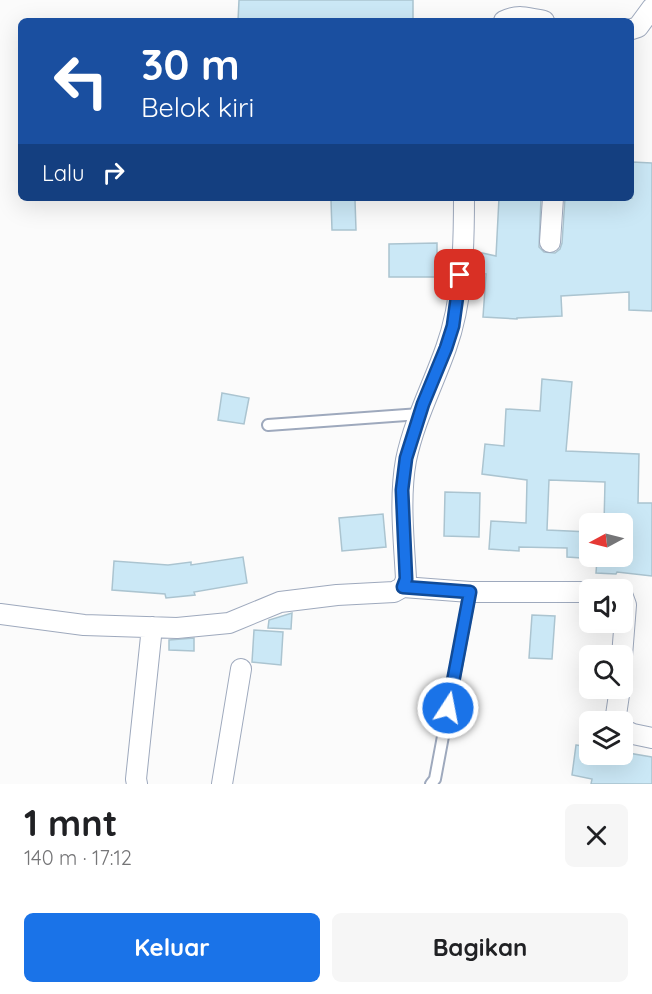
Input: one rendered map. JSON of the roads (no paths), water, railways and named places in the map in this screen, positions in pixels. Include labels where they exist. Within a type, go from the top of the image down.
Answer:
[{"type":"street","points":[[640,28],[652,8]]},
{"type":"street","points":[[509,18],[527,18]]},
{"type":"street","points":[[403,587],[406,579],[402,490],[406,458],[420,414],[446,348],[458,304],[464,201]]},
{"type":"street","points":[[550,243],[553,201]]},
{"type":"street","points":[[0,614],[84,625],[177,628],[229,623],[280,602],[337,595],[394,592],[403,587],[470,592],[579,592]]},
{"type":"street","points":[[137,784],[152,627]]},
{"type":"street","points":[[222,784],[241,669]]},
{"type":"street","points":[[633,734],[652,738]]},
{"type":"lane","points":[[268,425],[420,414]]},
{"type":"lane","points":[[430,784],[435,778],[470,592]]}]
